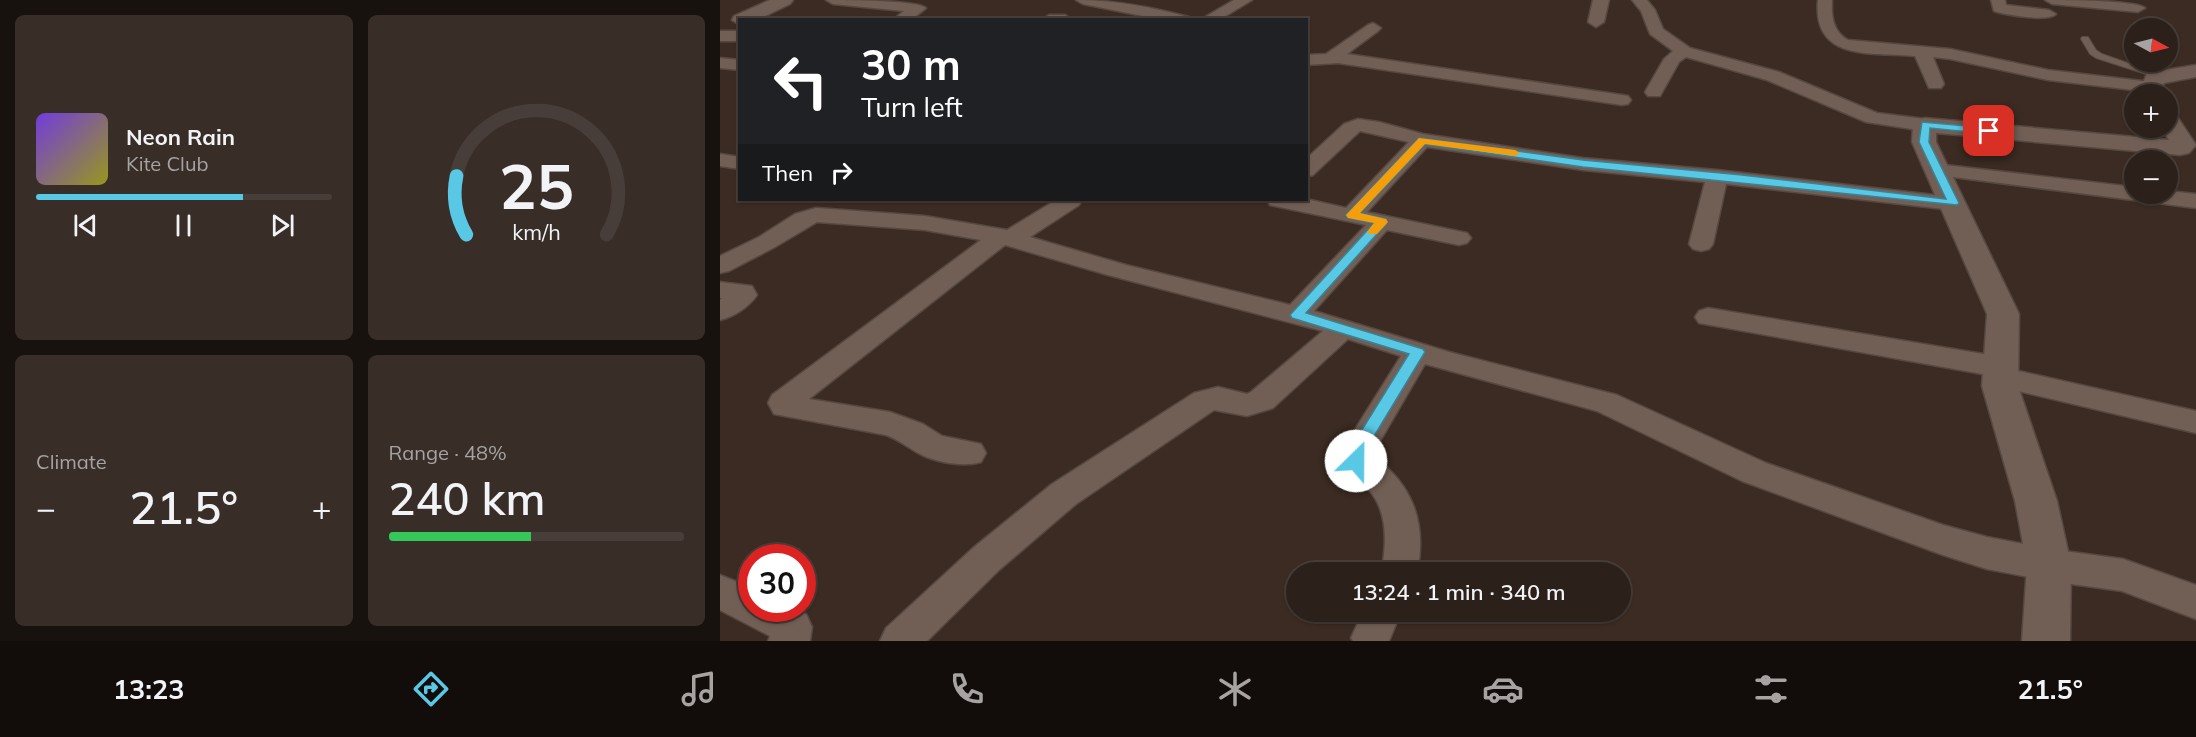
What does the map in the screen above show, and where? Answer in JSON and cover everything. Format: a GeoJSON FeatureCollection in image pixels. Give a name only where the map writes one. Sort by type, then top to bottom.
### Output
{"type":"FeatureCollection","features":[{"type":"Feature","properties":{"kind":"street"},"geometry":{"type":"LineString","coordinates":[[750,18],[784,0]]}},
{"type":"Feature","properties":{"kind":"street"},"geometry":{"type":"LineString","coordinates":[[833,0],[919,8],[903,18]]}},
{"type":"Feature","properties":{"kind":"street"},"geometry":{"type":"LineString","coordinates":[[1083,0],[1176,18]]}},
{"type":"Feature","properties":{"kind":"street"},"geometry":{"type":"LineString","coordinates":[[1211,18],[1245,0]]}},
{"type":"Feature","properties":{"kind":"street"},"geometry":{"type":"LineString","coordinates":[[1596,22],[1602,0]]}},
{"type":"Feature","properties":{"kind":"street"},"geometry":{"type":"LineString","coordinates":[[1622,0],[1639,0],[1648,10],[1656,31],[1684,51],[1773,76],[1873,118],[2188,150]]}},
{"type":"Feature","properties":{"kind":"street"},"geometry":{"type":"LineString","coordinates":[[1825,0],[1823,18],[1838,42],[1856,47],[1965,56],[2048,75],[2135,84]]}},
{"type":"Feature","properties":{"kind":"street"},"geometry":{"type":"LineString","coordinates":[[1998,0],[1999,8],[2002,9],[2138,8]]}},
{"type":"Feature","properties":{"kind":"street"},"geometry":{"type":"LineString","coordinates":[[1332,57],[1373,27]]}},
{"type":"Feature","properties":{"kind":"street"},"geometry":{"type":"LineString","coordinates":[[1654,92],[1675,55],[1684,51]]}},
{"type":"Feature","properties":{"kind":"street"},"geometry":{"type":"LineString","coordinates":[[1922,52],[1935,84]]}},
{"type":"Feature","properties":{"kind":"street"},"geometry":{"type":"LineString","coordinates":[[1308,60],[1332,57],[1622,100]]}},
{"type":"Feature","properties":{"kind":"street"},"geometry":{"type":"LineString","coordinates":[[720,63],[738,65]]}},
{"type":"Feature","properties":{"kind":"street"},"geometry":{"type":"LineString","coordinates":[[2160,84],[2196,71]]}},
{"type":"Feature","properties":{"kind":"street"},"geometry":{"type":"LineString","coordinates":[[1925,124],[1924,142],[2003,314],[2000,386],[2036,501],[2049,565],[2046,641]]}},
{"type":"Feature","properties":{"kind":"street"},"geometry":{"type":"LineString","coordinates":[[1308,169],[1351,128],[1358,125],[1379,128],[1422,141],[1583,164],[1717,176],[1953,203]]}},
{"type":"Feature","properties":{"kind":"street"},"geometry":{"type":"LineString","coordinates":[[2178,136],[2188,150]]}},
{"type":"Feature","properties":{"kind":"street"},"geometry":{"type":"LineString","coordinates":[[1352,215],[1422,141]]}},
{"type":"Feature","properties":{"kind":"street"},"geometry":{"type":"LineString","coordinates":[[720,160],[738,163]]}},
{"type":"Feature","properties":{"kind":"street"},"geometry":{"type":"LineString","coordinates":[[1936,170],[2196,201]]}},
{"type":"Feature","properties":{"kind":"street"},"geometry":{"type":"LineString","coordinates":[[1701,244],[1717,176]]}},
{"type":"Feature","properties":{"kind":"street"},"geometry":{"type":"LineString","coordinates":[[970,453],[934,447],[912,432],[890,424],[785,406],[783,403],[1005,237],[1069,201]]}},
{"type":"Feature","properties":{"kind":"street"},"geometry":{"type":"LineString","coordinates":[[1283,201],[1459,238]]}},
{"type":"Feature","properties":{"kind":"street"},"geometry":{"type":"LineString","coordinates":[[720,266],[763,245],[823,208],[1005,237],[1117,270],[1344,328],[1418,352],[1606,403],[1644,419],[1739,466],[1907,528],[1987,553],[2049,565],[2123,575],[2196,602]]}},
{"type":"Feature","properties":{"kind":"street"},"geometry":{"type":"LineString","coordinates":[[1296,315],[1382,222]]}},
{"type":"Feature","properties":{"kind":"street"},"geometry":{"type":"LineString","coordinates":[[720,290],[743,292],[744,295],[720,312]]}},
{"type":"Feature","properties":{"kind":"street"},"geometry":{"type":"LineString","coordinates":[[1708,317],[2001,372],[2196,422]]}},
{"type":"Feature","properties":{"kind":"street"},"geometry":{"type":"LineString","coordinates":[[900,641],[987,559],[1064,494],[1205,401],[1218,399],[1246,405],[1262,400],[1344,328]]}},
{"type":"Feature","properties":{"kind":"street"},"geometry":{"type":"LineString","coordinates":[[1400,562],[1402,538],[1398,509],[1384,483],[1356,461],[1355,455],[1418,352]]}},
{"type":"Feature","properties":{"kind":"street"},"geometry":{"type":"LineString","coordinates":[[720,592],[738,600]]}},
{"type":"Feature","properties":{"kind":"street"},"geometry":{"type":"LineString","coordinates":[[782,622],[792,627],[792,636],[788,641]]}},
{"type":"Feature","properties":{"kind":"lane"},"geometry":{"type":"LineString","coordinates":[[2085,39],[2093,52],[2150,84]]}},
{"type":"Feature","properties":{"kind":"slow traffic"},"geometry":{"type":"LineString","coordinates":[[1373,232],[1382,222],[1352,215],[1422,141],[1515,153]]}},
{"type":"Feature","properties":{"kind":"route"},"geometry":{"type":"LineString","coordinates":[[1356,461],[1355,455],[1358,449],[1418,352],[1296,315],[1382,222],[1352,215],[1422,141],[1456,144],[1583,164],[1953,203],[1924,142],[1925,124],[1989,131]]}}]}
